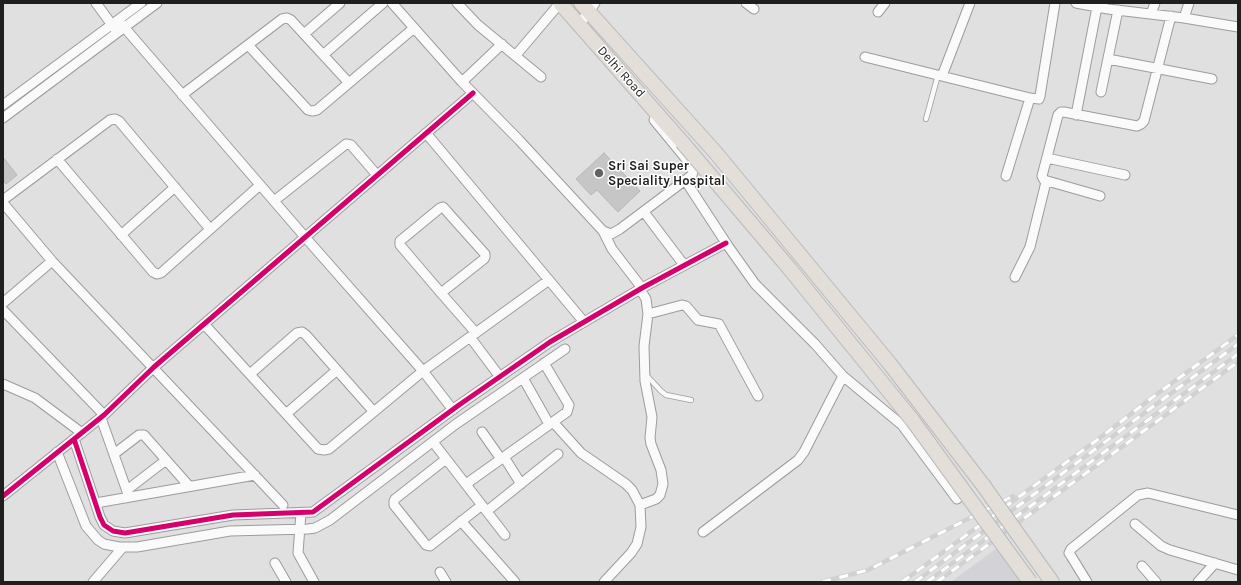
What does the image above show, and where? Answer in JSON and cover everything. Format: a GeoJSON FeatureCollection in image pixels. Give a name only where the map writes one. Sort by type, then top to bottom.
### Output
{"type":"FeatureCollection","features":[{"type":"Feature","properties":{"kind":"main road","name":"Delhi Road"},"geometry":{"type":"LineString","coordinates":[[560,3],[682,142],[789,268],[913,421],[1030,582]]}},
{"type":"Feature","properties":{"kind":"main road"},"geometry":{"type":"LineString","coordinates":[[588,6],[701,135],[890,364],[983,485],[1052,582]]}},
{"type":"Feature","properties":{"kind":"street"},"geometry":{"type":"LineString","coordinates":[[96,3],[182,95],[423,371],[461,410]]}},
{"type":"Feature","properties":{"kind":"street"},"geometry":{"type":"LineString","coordinates":[[3,118],[118,26],[141,3]]}},
{"type":"Feature","properties":{"kind":"street"},"geometry":{"type":"LineString","coordinates":[[3,105],[118,26],[157,3]]}},
{"type":"Feature","properties":{"kind":"street"},"geometry":{"type":"LineString","coordinates":[[304,34],[340,3]]}},
{"type":"Feature","properties":{"kind":"street"},"geometry":{"type":"LineString","coordinates":[[323,55],[383,3]]}},
{"type":"Feature","properties":{"kind":"street"},"geometry":{"type":"LineString","coordinates":[[392,3],[462,82],[519,140],[603,231],[612,249],[643,292],[648,314],[644,346],[646,389],[652,418],[651,444],[661,470],[663,484],[660,495],[656,499],[652,502],[640,505]]}},
{"type":"Feature","properties":{"kind":"street"},"geometry":{"type":"LineString","coordinates":[[457,3],[478,24],[540,77]]}},
{"type":"Feature","properties":{"kind":"street"},"geometry":{"type":"LineString","coordinates":[[516,55],[560,3]]}},
{"type":"Feature","properties":{"kind":"street"},"geometry":{"type":"LineString","coordinates":[[746,3],[754,9]]}},
{"type":"Feature","properties":{"kind":"street"},"geometry":{"type":"LineString","coordinates":[[878,12],[885,3]]}},
{"type":"Feature","properties":{"kind":"street"},"geometry":{"type":"LineString","coordinates":[[940,76],[970,3]]}},
{"type":"Feature","properties":{"kind":"street"},"geometry":{"type":"LineString","coordinates":[[865,57],[1030,98],[1039,98],[1055,3]]}},
{"type":"Feature","properties":{"kind":"street"},"geometry":{"type":"LineString","coordinates":[[1076,3],[1238,27]]}},
{"type":"Feature","properties":{"kind":"street"},"geometry":{"type":"LineString","coordinates":[[1151,14],[1155,3]]}},
{"type":"Feature","properties":{"kind":"street"},"geometry":{"type":"LineString","coordinates":[[1184,18],[1189,3]]}},
{"type":"Feature","properties":{"kind":"street"},"geometry":{"type":"LineString","coordinates":[[579,25],[588,6]]}},
{"type":"Feature","properties":{"kind":"street"},"geometry":{"type":"LineString","coordinates":[[1076,115],[1097,7]]}},
{"type":"Feature","properties":{"kind":"street"},"geometry":{"type":"LineString","coordinates":[[1101,92],[1118,10]]}},
{"type":"Feature","properties":{"kind":"street"},"geometry":{"type":"LineString","coordinates":[[1100,196],[1046,182],[1044,180],[1042,176],[1058,115],[1061,112],[1064,112],[1137,126],[1141,124],[1144,121],[1171,16]]}},
{"type":"Feature","properties":{"kind":"street"},"geometry":{"type":"LineString","coordinates":[[182,95],[282,19],[287,18],[291,20],[349,83]]}},
{"type":"Feature","properties":{"kind":"street"},"geometry":{"type":"LineString","coordinates":[[248,45],[308,110],[312,111],[317,110],[414,28]]}},
{"type":"Feature","properties":{"kind":"street"},"geometry":{"type":"LineString","coordinates":[[462,82],[502,44]]}},
{"type":"Feature","properties":{"kind":"street"},"geometry":{"type":"LineString","coordinates":[[1108,59],[1212,79]]}},
{"type":"Feature","properties":{"kind":"street"},"geometry":{"type":"LineString","coordinates":[[603,231],[610,234],[620,229],[692,175],[692,165],[655,121],[641,95],[654,83]]}},
{"type":"Feature","properties":{"kind":"street"},"geometry":{"type":"LineString","coordinates":[[3,496],[102,416],[154,367],[473,93]]}},
{"type":"Feature","properties":{"kind":"street"},"geometry":{"type":"LineString","coordinates":[[1006,176],[1030,98]]}},
{"type":"Feature","properties":{"kind":"street"},"geometry":{"type":"LineString","coordinates":[[3,200],[110,120],[115,119],[120,121],[210,229]]}},
{"type":"Feature","properties":{"kind":"street"},"geometry":{"type":"LineString","coordinates":[[426,133],[584,322]]}},
{"type":"Feature","properties":{"kind":"street"},"geometry":{"type":"LineString","coordinates":[[274,201],[346,144],[351,145],[377,175]]}},
{"type":"Feature","properties":{"kind":"street"},"geometry":{"type":"LineString","coordinates":[[1047,158],[1125,175]]}},
{"type":"Feature","properties":{"kind":"street"},"geometry":{"type":"LineString","coordinates":[[57,159],[153,272],[157,274],[161,273],[260,185]]}},
{"type":"Feature","properties":{"kind":"street"},"geometry":{"type":"LineString","coordinates":[[685,180],[755,284],[815,344],[843,376],[902,425],[956,499]]}},
{"type":"Feature","properties":{"kind":"street"},"geometry":{"type":"LineString","coordinates":[[1015,277],[1030,247],[1046,182]]}},
{"type":"Feature","properties":{"kind":"street"},"geometry":{"type":"LineString","coordinates":[[121,235],[175,187]]}},
{"type":"Feature","properties":{"kind":"street"},"geometry":{"type":"LineString","coordinates":[[3,203],[52,261],[283,504]]}},
{"type":"Feature","properties":{"kind":"street"},"geometry":{"type":"LineString","coordinates":[[441,293],[484,260],[485,257],[485,254],[443,207],[399,243],[441,293],[473,335],[500,377]]}},
{"type":"Feature","properties":{"kind":"street"},"geometry":{"type":"LineString","coordinates":[[644,212],[684,266]]}},
{"type":"Feature","properties":{"kind":"street"},"geometry":{"type":"LineString","coordinates":[[73,440],[104,525],[119,533],[233,515],[301,515],[313,512],[461,410],[500,377],[550,342],[584,322],[643,292],[684,266],[726,243]]}},
{"type":"Feature","properties":{"kind":"street"},"geometry":{"type":"LineString","coordinates":[[3,303],[52,261]]}},
{"type":"Feature","properties":{"kind":"street"},"geometry":{"type":"LineString","coordinates":[[204,324],[318,448],[324,450],[329,449],[423,371],[549,280]]}},
{"type":"Feature","properties":{"kind":"street"},"geometry":{"type":"LineString","coordinates":[[648,314],[682,305],[686,306],[698,320],[719,324],[758,396]]}},
{"type":"Feature","properties":{"kind":"street"},"geometry":{"type":"LineString","coordinates":[[3,310],[102,416],[128,494]]}},
{"type":"Feature","properties":{"kind":"street"},"geometry":{"type":"LineString","coordinates":[[250,374],[297,334],[302,332],[306,334],[374,412]]}},
{"type":"Feature","properties":{"kind":"street"},"geometry":{"type":"LineString","coordinates":[[60,449],[86,526],[98,540],[104,544],[137,547],[230,531],[315,528],[322,525],[433,442],[461,410],[523,378],[565,349]]}},
{"type":"Feature","properties":{"kind":"street"},"geometry":{"type":"LineString","coordinates":[[466,484],[567,412],[569,406],[544,363]]}},
{"type":"Feature","properties":{"kind":"street"},"geometry":{"type":"LineString","coordinates":[[286,414],[337,370]]}},
{"type":"Feature","properties":{"kind":"street"},"geometry":{"type":"LineString","coordinates":[[703,532],[798,460],[804,452],[843,376]]}},
{"type":"Feature","properties":{"kind":"street"},"geometry":{"type":"LineString","coordinates":[[523,378],[551,423],[578,450],[626,484],[640,505],[641,527],[637,544],[604,582]]}},
{"type":"Feature","properties":{"kind":"street"},"geometry":{"type":"LineString","coordinates":[[3,384],[35,398],[82,433]]}},
{"type":"Feature","properties":{"kind":"street"},"geometry":{"type":"LineString","coordinates":[[482,432],[503,458],[521,484]]}},
{"type":"Feature","properties":{"kind":"street"},"geometry":{"type":"LineString","coordinates":[[114,454],[139,435],[144,435],[189,486]]}},
{"type":"Feature","properties":{"kind":"street"},"geometry":{"type":"LineString","coordinates":[[433,442],[505,535]]}},
{"type":"Feature","properties":{"kind":"street"},"geometry":{"type":"LineString","coordinates":[[446,459],[395,499],[394,505],[428,546],[430,546],[461,521],[521,484],[558,454]]}},
{"type":"Feature","properties":{"kind":"street"},"geometry":{"type":"LineString","coordinates":[[128,494],[166,460]]}},
{"type":"Feature","properties":{"kind":"street"},"geometry":{"type":"LineString","coordinates":[[96,503],[128,494],[255,475]]}},
{"type":"Feature","properties":{"kind":"street"},"geometry":{"type":"LineString","coordinates":[[1087,582],[1069,553],[1071,549],[1138,494],[1148,493],[1238,515]]}},
{"type":"Feature","properties":{"kind":"street"},"geometry":{"type":"LineString","coordinates":[[301,515],[298,553],[314,582]]}},
{"type":"Feature","properties":{"kind":"street"},"geometry":{"type":"LineString","coordinates":[[461,521],[515,582]]}},
{"type":"Feature","properties":{"kind":"street"},"geometry":{"type":"LineString","coordinates":[[1135,524],[1161,546],[1238,570]]}},
{"type":"Feature","properties":{"kind":"street"},"geometry":{"type":"LineString","coordinates":[[93,582],[124,547]]}},
{"type":"Feature","properties":{"kind":"street"},"geometry":{"type":"LineString","coordinates":[[275,563],[286,582]]}},
{"type":"Feature","properties":{"kind":"street"},"geometry":{"type":"LineString","coordinates":[[1198,582],[1215,563]]}},
{"type":"Feature","properties":{"kind":"street"},"geometry":{"type":"LineString","coordinates":[[1142,566],[1156,582]]}},
{"type":"Feature","properties":{"kind":"street"},"geometry":{"type":"LineString","coordinates":[[440,572],[446,582]]}},
{"type":"Feature","properties":{"kind":"lane"},"geometry":{"type":"LineString","coordinates":[[926,119],[940,76]]}},
{"type":"Feature","properties":{"kind":"lane"},"geometry":{"type":"LineString","coordinates":[[645,374],[660,391],[666,395],[691,400]]}},
{"type":"Feature","properties":{"kind":"shaded area"},"geometry":{"type":"Polygon","coordinates":[[[997,548],[1025,582],[951,582],[997,548]]]}},
{"type":"Feature","properties":{"kind":"building"},"geometry":{"type":"Polygon","coordinates":[[[604,153],[640,191],[618,212],[597,190],[591,195],[576,179],[604,153]]]}},
{"type":"Feature","properties":{"kind":"building"},"geometry":{"type":"Polygon","coordinates":[[[3,157],[17,175],[6,184],[3,180],[3,157]]]}},
{"type":"Feature","properties":{"kind":"railway"},"geometry":{"type":"LineString","coordinates":[[902,582],[1238,335]]}},
{"type":"Feature","properties":{"kind":"railway"},"geometry":{"type":"LineString","coordinates":[[915,582],[1238,344]]}},
{"type":"Feature","properties":{"kind":"railway"},"geometry":{"type":"LineString","coordinates":[[927,582],[1238,354]]}},
{"type":"Feature","properties":{"kind":"railway"},"geometry":{"type":"LineString","coordinates":[[937,582],[1238,362]]}},
{"type":"Feature","properties":{"kind":"railway"},"geometry":{"type":"LineString","coordinates":[[822,582],[868,570],[1013,496]]}},
{"type":"Feature","properties":{"kind":"cycle path"},"geometry":{"type":"LineString","coordinates":[[3,496],[104,415],[154,367],[473,93]]}},
{"type":"Feature","properties":{"kind":"cycle path"},"geometry":{"type":"LineString","coordinates":[[74,439],[100,517],[104,525],[113,531],[125,533],[233,515],[313,512],[459,405],[550,342],[642,288],[726,243]]}},
{"type":"Feature","properties":{"kind":"place","name":"Sri Sai Super Speciality Hospital"},"geometry":{"type":"Point","coordinates":[599,173]}}]}
